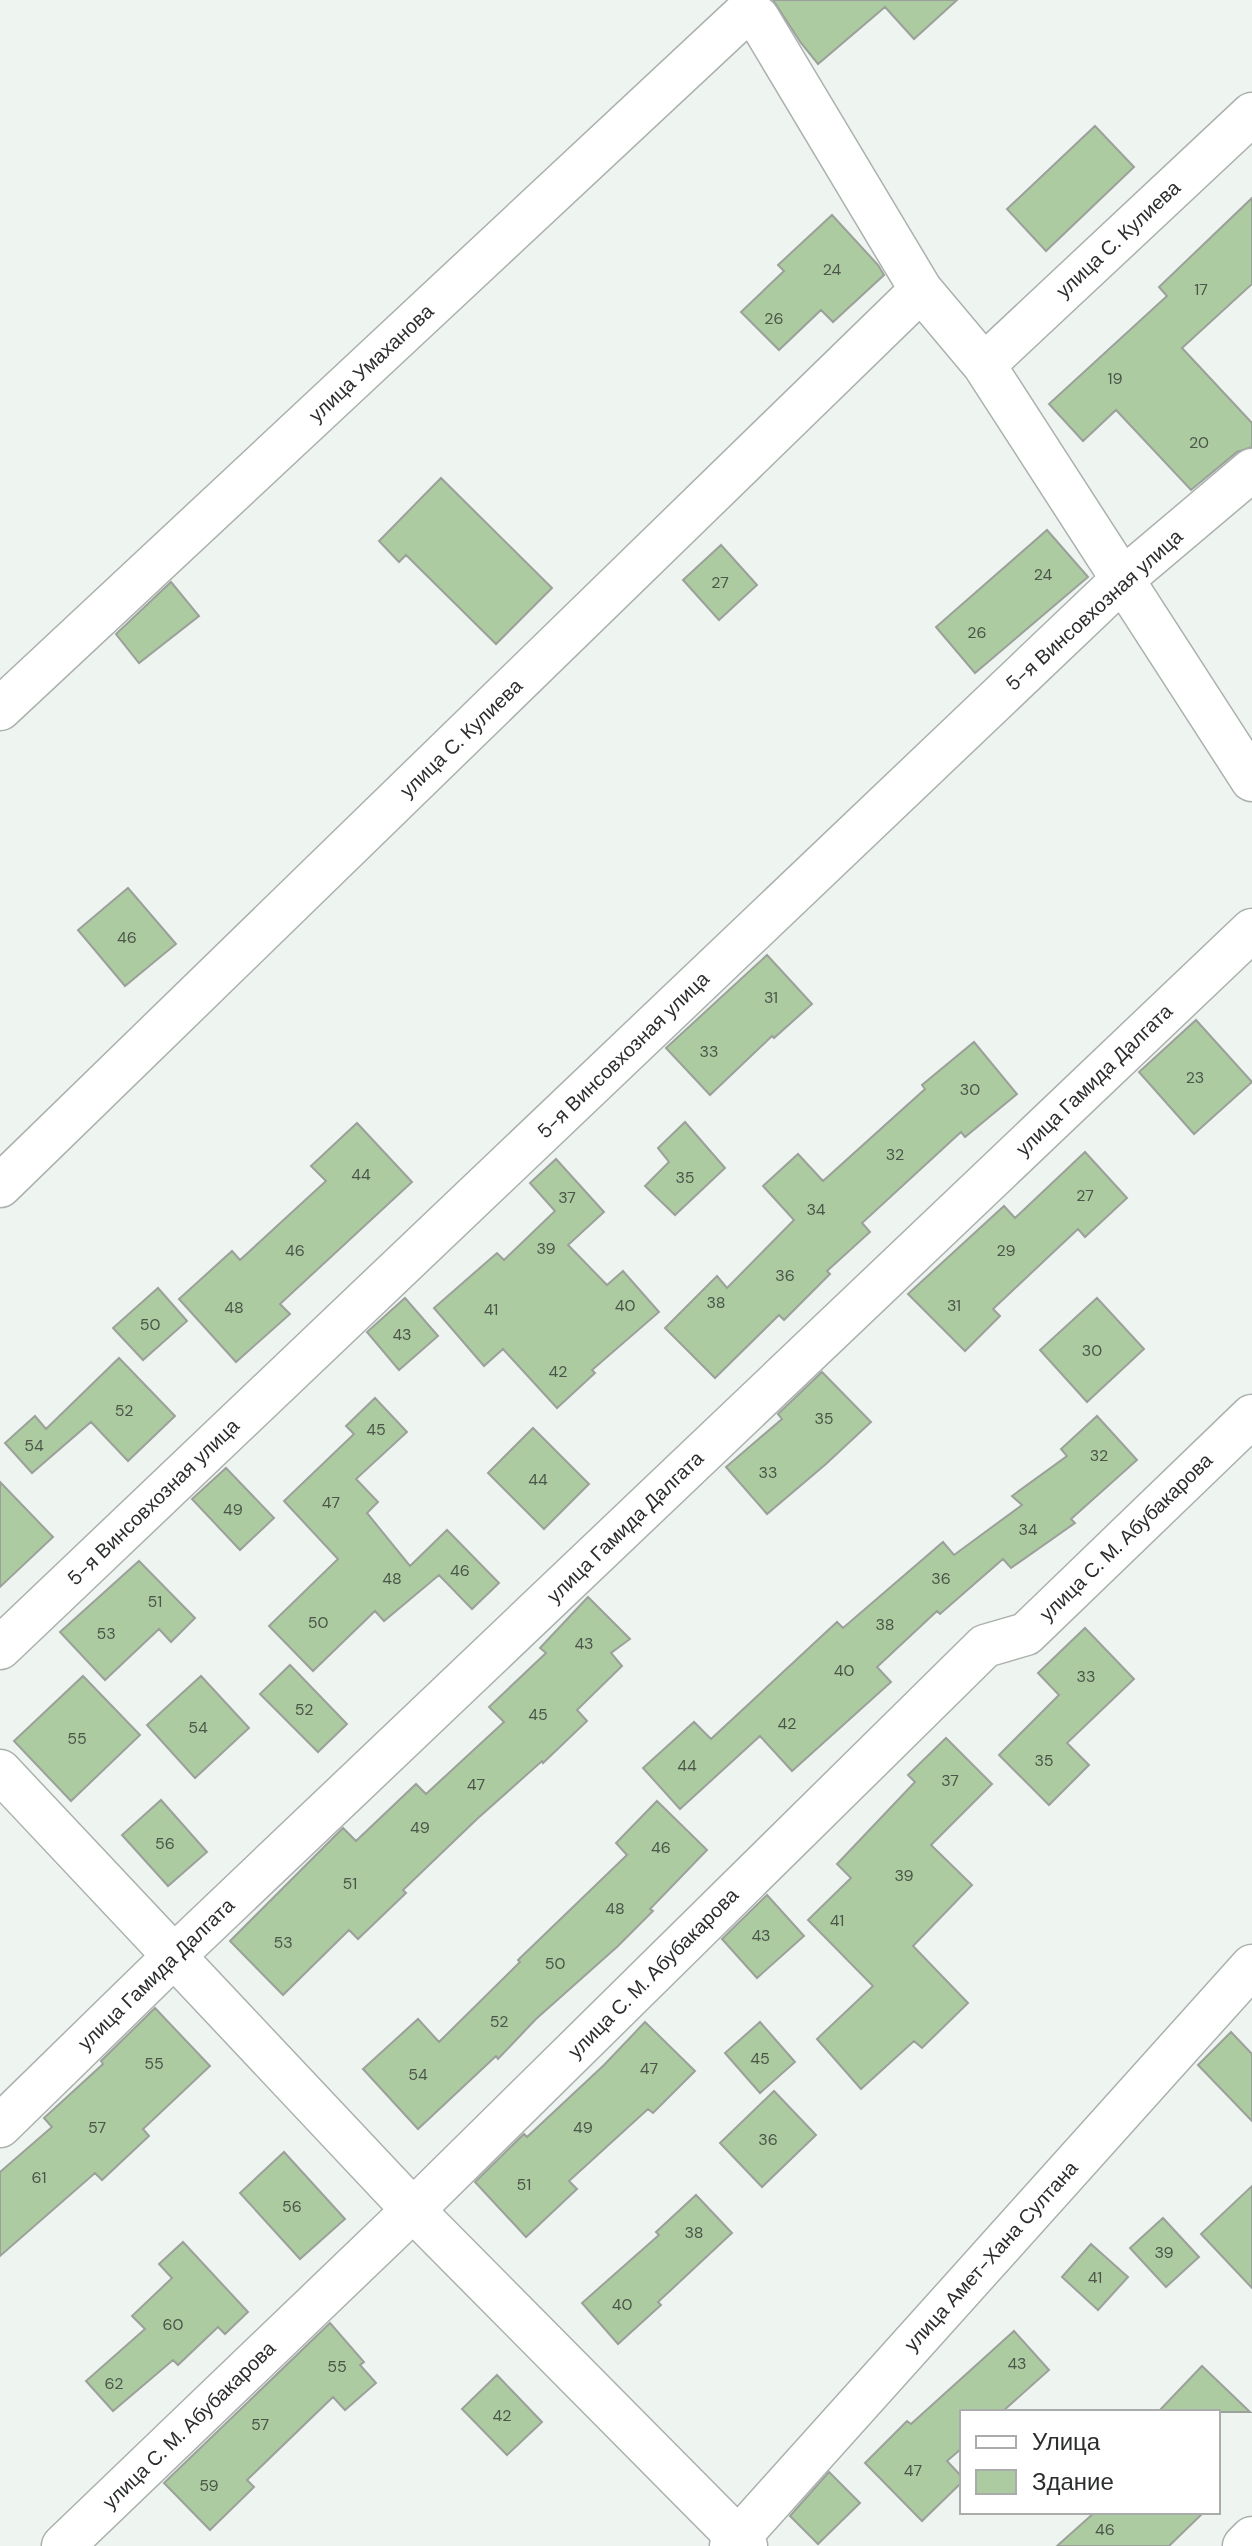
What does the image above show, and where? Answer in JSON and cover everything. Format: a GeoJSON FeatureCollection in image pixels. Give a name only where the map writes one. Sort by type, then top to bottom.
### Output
{"type":"FeatureCollection","features":[{"type":"Feature","properties":{"kind":"street","name":"улица Умаханова"},"geometry":{"type":"LineString","coordinates":[[0,709],[741,17],[758,18],[921,290]]}},
{"type":"Feature","properties":{"kind":"street","name":"улица С. Кулиева"},"geometry":{"type":"LineString","coordinates":[[984,365],[1252,114]]}},
{"type":"Feature","properties":{"kind":"street"},"geometry":{"type":"LineString","coordinates":[[921,290],[984,365],[1252,780]]}},
{"type":"Feature","properties":{"kind":"street","name":"улица С. Кулиева"},"geometry":{"type":"LineString","coordinates":[[0,1186],[921,290]]}},
{"type":"Feature","properties":{"kind":"street","name":"5-я Винсовхозная улица"},"geometry":{"type":"LineString","coordinates":[[0,1648],[1123,579],[1252,470]]}},
{"type":"Feature","properties":{"kind":"street","name":"улица Гамида Далгата"},"geometry":{"type":"LineString","coordinates":[[0,2126],[174,1956],[1252,930]]}},
{"type":"Feature","properties":{"kind":"street","name":"улица С. М. Абубакарова"},"geometry":{"type":"LineString","coordinates":[[63,2546],[413,2210],[985,1646],[1026,1634],[1252,1416]]}},
{"type":"Feature","properties":{"kind":"street"},"geometry":{"type":"LineString","coordinates":[[0,1771],[413,2210],[738,2543]]}},
{"type":"Feature","properties":{"kind":"street","name":"улица Амет-Хана Султана"},"geometry":{"type":"LineString","coordinates":[[738,2543],[1252,1966]]}},
{"type":"Feature","properties":{"kind":"street"},"geometry":{"type":"LineString","coordinates":[[1244,2546],[1252,2538]]}},
{"type":"Feature","properties":{"kind":"building"},"geometry":{"type":"Polygon","coordinates":[[[773,0],[957,0],[914,39],[885,7],[818,64],[773,0]]]}},
{"type":"Feature","properties":{"kind":"building"},"geometry":{"type":"Polygon","coordinates":[[[1095,126],[1134,167],[1046,251],[1007,209],[1095,126]]]}},
{"type":"Feature","properties":{"kind":"building"},"geometry":{"type":"Polygon","coordinates":[[[1252,198],[1252,284],[1182,348],[1252,423],[1252,447],[1237,452],[1191,490],[1116,410],[1083,441],[1049,404],[1167,296],[1159,287],[1252,198]]]}},
{"type":"Feature","properties":{"kind":"building"},"geometry":{"type":"Polygon","coordinates":[[[832,215],[884,275],[833,322],[821,310],[779,350],[741,312],[784,271],[778,265],[832,215]]]}},
{"type":"Feature","properties":{"kind":"building"},"geometry":{"type":"Polygon","coordinates":[[[441,478],[552,588],[496,644],[406,555],[399,562],[379,541],[441,478]]]}},
{"type":"Feature","properties":{"kind":"building"},"geometry":{"type":"Polygon","coordinates":[[[1047,530],[1088,577],[975,673],[936,627],[1047,530]]]}},
{"type":"Feature","properties":{"kind":"building"},"geometry":{"type":"Polygon","coordinates":[[[721,545],[757,585],[719,620],[683,580],[721,545]]]}},
{"type":"Feature","properties":{"kind":"building"},"geometry":{"type":"Polygon","coordinates":[[[171,582],[199,616],[139,663],[116,634],[171,582]]]}},
{"type":"Feature","properties":{"kind":"building"},"geometry":{"type":"Polygon","coordinates":[[[128,888],[176,944],[125,986],[78,930],[128,888]]]}},
{"type":"Feature","properties":{"kind":"building"},"geometry":{"type":"Polygon","coordinates":[[[767,955],[812,1004],[774,1038],[772,1036],[710,1095],[666,1048],[767,955]]]}},
{"type":"Feature","properties":{"kind":"building"},"geometry":{"type":"Polygon","coordinates":[[[1196,1020],[1252,1082],[1194,1134],[1139,1072],[1196,1020]]]}},
{"type":"Feature","properties":{"kind":"building"},"geometry":{"type":"Polygon","coordinates":[[[974,1042],[1017,1094],[965,1137],[961,1132],[862,1223],[870,1232],[827,1271],[830,1274],[784,1320],[779,1315],[715,1378],[665,1328],[717,1276],[727,1288],[794,1220],[763,1186],[798,1154],[823,1181],[925,1089],[922,1085],[974,1042]]]}},
{"type":"Feature","properties":{"kind":"building"},"geometry":{"type":"Polygon","coordinates":[[[685,1122],[725,1168],[675,1215],[645,1186],[669,1162],[658,1148],[685,1122]]]}},
{"type":"Feature","properties":{"kind":"building"},"geometry":{"type":"Polygon","coordinates":[[[357,1123],[412,1182],[280,1304],[290,1314],[236,1362],[179,1299],[232,1251],[240,1260],[326,1181],[311,1166],[357,1123]]]}},
{"type":"Feature","properties":{"kind":"building"},"geometry":{"type":"Polygon","coordinates":[[[1085,1152],[1127,1198],[1085,1237],[1078,1229],[993,1309],[1000,1316],[965,1351],[908,1294],[1004,1206],[1015,1218],[1085,1152]]]}},
{"type":"Feature","properties":{"kind":"building"},"geometry":{"type":"Polygon","coordinates":[[[556,1159],[604,1212],[568,1245],[607,1285],[623,1271],[659,1312],[592,1370],[595,1373],[557,1408],[503,1349],[484,1366],[434,1308],[497,1253],[504,1260],[555,1211],[530,1183],[556,1159]]]}},
{"type":"Feature","properties":{"kind":"building"},"geometry":{"type":"Polygon","coordinates":[[[158,1288],[187,1321],[143,1360],[113,1328],[158,1288]]]}},
{"type":"Feature","properties":{"kind":"building"},"geometry":{"type":"Polygon","coordinates":[[[405,1298],[438,1336],[399,1370],[367,1332],[405,1298]]]}},
{"type":"Feature","properties":{"kind":"building"},"geometry":{"type":"Polygon","coordinates":[[[1097,1298],[1144,1349],[1087,1402],[1040,1350],[1097,1298]]]}},
{"type":"Feature","properties":{"kind":"building"},"geometry":{"type":"Polygon","coordinates":[[[119,1358],[175,1416],[128,1461],[91,1422],[32,1473],[5,1443],[35,1416],[46,1429],[119,1358]]]}},
{"type":"Feature","properties":{"kind":"building"},"geometry":{"type":"Polygon","coordinates":[[[822,1372],[871,1422],[767,1514],[726,1467],[782,1419],[778,1414],[822,1372]]]}},
{"type":"Feature","properties":{"kind":"building"},"geometry":{"type":"Polygon","coordinates":[[[375,1398],[407,1432],[356,1479],[378,1502],[367,1513],[410,1566],[447,1530],[499,1583],[472,1609],[439,1575],[384,1621],[375,1611],[313,1671],[269,1626],[338,1559],[284,1501],[354,1434],[346,1426],[375,1398]]]}},
{"type":"Feature","properties":{"kind":"building"},"geometry":{"type":"Polygon","coordinates":[[[1097,1416],[1137,1460],[1071,1519],[1075,1523],[1011,1568],[1003,1559],[940,1614],[937,1611],[877,1667],[891,1682],[792,1771],[760,1736],[680,1809],[643,1768],[694,1722],[711,1739],[837,1622],[843,1628],[943,1542],[954,1555],[1022,1505],[1012,1496],[1067,1456],[1061,1449],[1097,1416]]]}},
{"type":"Feature","properties":{"kind":"building"},"geometry":{"type":"Polygon","coordinates":[[[533,1428],[589,1484],[544,1529],[488,1473],[533,1428]]]}},
{"type":"Feature","properties":{"kind":"building"},"geometry":{"type":"Polygon","coordinates":[[[226,1468],[274,1518],[240,1550],[192,1499],[226,1468]]]}},
{"type":"Feature","properties":{"kind":"building"},"geometry":{"type":"Polygon","coordinates":[[[0,1482],[53,1537],[0,1587],[0,1482]]]}},
{"type":"Feature","properties":{"kind":"building"},"geometry":{"type":"Polygon","coordinates":[[[139,1561],[195,1618],[171,1642],[159,1629],[105,1680],[60,1632],[139,1561]]]}},
{"type":"Feature","properties":{"kind":"building"},"geometry":{"type":"Polygon","coordinates":[[[588,1597],[630,1639],[611,1653],[622,1666],[577,1710],[587,1721],[477,1819],[403,1890],[406,1893],[358,1939],[349,1930],[283,1995],[230,1941],[343,1828],[356,1841],[416,1784],[426,1794],[504,1722],[489,1707],[546,1653],[540,1648],[588,1597]]]}},
{"type":"Feature","properties":{"kind":"building"},"geometry":{"type":"Polygon","coordinates":[[[1085,1628],[1134,1679],[1067,1743],[1089,1765],[1049,1805],[999,1755],[1059,1695],[1038,1673],[1085,1628]]]}},
{"type":"Feature","properties":{"kind":"building"},"geometry":{"type":"Polygon","coordinates":[[[290,1665],[347,1724],[318,1752],[260,1694],[290,1665]]]}},
{"type":"Feature","properties":{"kind":"building"},"geometry":{"type":"Polygon","coordinates":[[[83,1676],[140,1735],[71,1801],[14,1741],[83,1676]]]}},
{"type":"Feature","properties":{"kind":"building"},"geometry":{"type":"Polygon","coordinates":[[[201,1676],[249,1728],[195,1778],[147,1725],[201,1676]]]}},
{"type":"Feature","properties":{"kind":"building"},"geometry":{"type":"Polygon","coordinates":[[[946,1738],[992,1784],[931,1845],[972,1885],[913,1946],[968,2003],[922,2048],[914,2041],[861,2089],[817,2039],[873,1986],[808,1920],[851,1878],[837,1864],[915,1782],[908,1775],[946,1738]]]}},
{"type":"Feature","properties":{"kind":"building"},"geometry":{"type":"Polygon","coordinates":[[[161,1800],[207,1852],[168,1886],[122,1835],[161,1800]]]}},
{"type":"Feature","properties":{"kind":"building"},"geometry":{"type":"Polygon","coordinates":[[[657,1801],[707,1850],[618,1946],[418,2129],[363,2069],[418,2019],[439,2042],[520,1962],[518,1960],[627,1855],[616,1843],[657,1801]]]}},
{"type":"Feature","properties":{"kind":"building"},"geometry":{"type":"Polygon","coordinates":[[[767,1895],[804,1936],[757,1978],[722,1939],[767,1895]]]}},
{"type":"Feature","properties":{"kind":"building"},"geometry":{"type":"Polygon","coordinates":[[[155,2008],[210,2066],[143,2129],[149,2136],[102,2180],[95,2173],[0,2256],[0,2172],[52,2127],[44,2118],[103,2064],[101,2061],[155,2008]]]}},
{"type":"Feature","properties":{"kind":"building"},"geometry":{"type":"Polygon","coordinates":[[[645,2022],[695,2071],[653,2113],[648,2109],[569,2181],[577,2189],[526,2237],[475,2182],[524,2134],[527,2137],[604,2065],[645,2022]]]}},
{"type":"Feature","properties":{"kind":"building"},"geometry":{"type":"Polygon","coordinates":[[[760,2022],[795,2062],[760,2093],[725,2053],[760,2022]]]}},
{"type":"Feature","properties":{"kind":"building"},"geometry":{"type":"Polygon","coordinates":[[[1231,2032],[1252,2054],[1252,2121],[1198,2065],[1231,2032]]]}},
{"type":"Feature","properties":{"kind":"building"},"geometry":{"type":"Polygon","coordinates":[[[774,2091],[816,2135],[762,2187],[720,2143],[774,2091]]]}},
{"type":"Feature","properties":{"kind":"building"},"geometry":{"type":"Polygon","coordinates":[[[284,2152],[345,2219],[300,2259],[240,2193],[284,2152]]]}},
{"type":"Feature","properties":{"kind":"building"},"geometry":{"type":"Polygon","coordinates":[[[1252,2186],[1252,2288],[1201,2234],[1252,2186]]]}},
{"type":"Feature","properties":{"kind":"building"},"geometry":{"type":"Polygon","coordinates":[[[696,2195],[732,2233],[618,2344],[582,2303],[659,2235],[656,2232],[696,2195]]]}},
{"type":"Feature","properties":{"kind":"building"},"geometry":{"type":"Polygon","coordinates":[[[1163,2218],[1199,2257],[1166,2287],[1130,2248],[1163,2218]]]}},
{"type":"Feature","properties":{"kind":"building"},"geometry":{"type":"Polygon","coordinates":[[[183,2242],[248,2312],[225,2334],[218,2327],[178,2365],[173,2360],[113,2411],[86,2381],[145,2329],[132,2316],[172,2278],[159,2264],[183,2242]]]}},
{"type":"Feature","properties":{"kind":"building"},"geometry":{"type":"Polygon","coordinates":[[[1091,2244],[1128,2277],[1098,2310],[1062,2277],[1091,2244]]]}},
{"type":"Feature","properties":{"kind":"building"},"geometry":{"type":"Polygon","coordinates":[[[330,2323],[364,2362],[360,2365],[376,2383],[345,2410],[333,2397],[247,2480],[254,2487],[210,2530],[164,2483],[330,2323]]]}},
{"type":"Feature","properties":{"kind":"building"},"geometry":{"type":"Polygon","coordinates":[[[1014,2331],[1049,2370],[1004,2410],[960,2410],[960,2450],[947,2461],[960,2475],[960,2484],[922,2521],[865,2463],[907,2421],[911,2424],[1014,2331]]]}},
{"type":"Feature","properties":{"kind":"building"},"geometry":{"type":"Polygon","coordinates":[[[1202,2366],[1250,2412],[1220,2410],[1160,2410],[1202,2366]]]}},
{"type":"Feature","properties":{"kind":"building"},"geometry":{"type":"Polygon","coordinates":[[[497,2375],[542,2422],[507,2455],[462,2409],[497,2375]]]}},
{"type":"Feature","properties":{"kind":"building"},"geometry":{"type":"Polygon","coordinates":[[[829,2472],[860,2503],[818,2544],[790,2516],[829,2472]]]}},
{"type":"Feature","properties":{"kind":"building"},"geometry":{"type":"Polygon","coordinates":[[[1093,2514],[1202,2514],[1169,2546],[1057,2546],[1093,2514]]]}}]}
